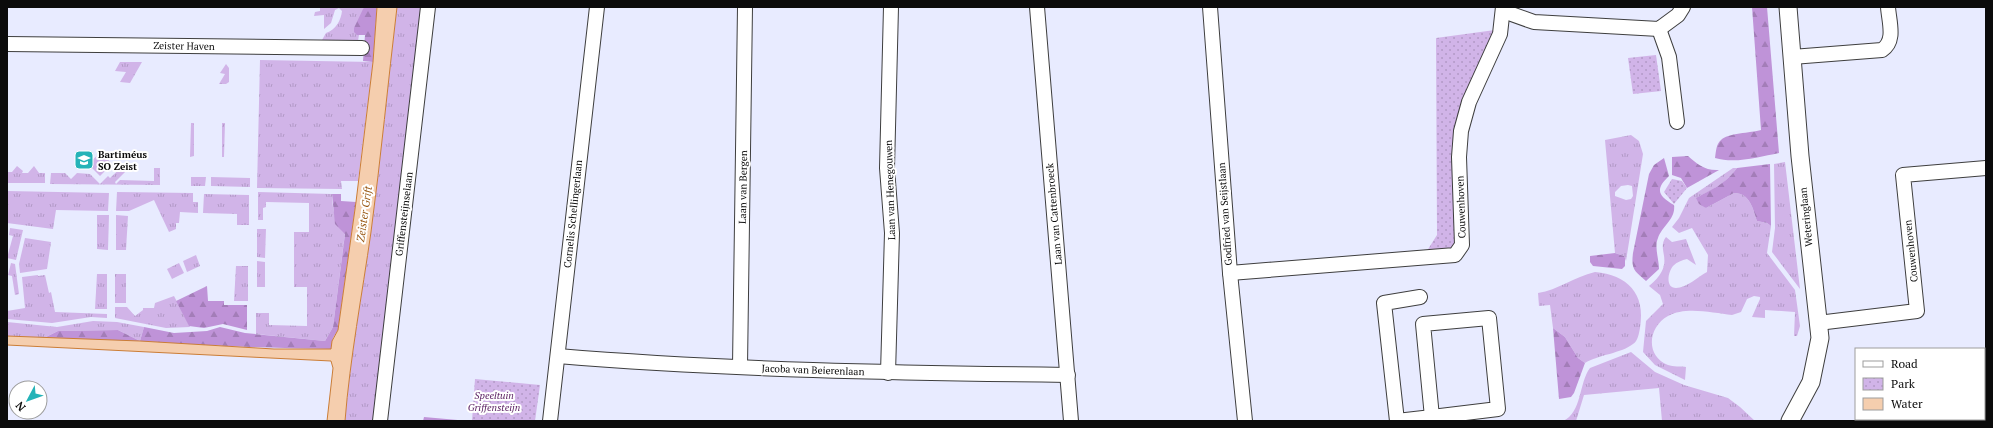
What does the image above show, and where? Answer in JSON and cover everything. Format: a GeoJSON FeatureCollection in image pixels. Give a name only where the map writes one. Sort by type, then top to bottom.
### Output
{"type":"FeatureCollection","features":[{"type":"Feature","properties":{"kind":"street","name":"Griffensteijnselaan"},"geometry":{"type":"LineString","coordinates":[[380,421],[428,7]]}},
{"type":"Feature","properties":{"kind":"street","name":"Cornelis Schellingerlaan"},"geometry":{"type":"LineString","coordinates":[[550,421],[597,7]]}},
{"type":"Feature","properties":{"kind":"street","name":"Laan van Bergen"},"geometry":{"type":"LineString","coordinates":[[740,366],[745,7]]}},
{"type":"Feature","properties":{"kind":"street","name":"Laan van Henegouwen"},"geometry":{"type":"LineString","coordinates":[[888,373],[892,233],[888,168],[891,7]]}},
{"type":"Feature","properties":{"kind":"street","name":"Laan van Cattenbroeck"},"geometry":{"type":"LineString","coordinates":[[1037,7],[1068,375],[1070,421]]}},
{"type":"Feature","properties":{"kind":"street","name":"Godfried van Seijstlaan"},"geometry":{"type":"LineString","coordinates":[[1210,7],[1230,273],[1245,421]]}},
{"type":"Feature","properties":{"kind":"street"},"geometry":{"type":"LineString","coordinates":[[1677,122],[1669,57],[1659,30],[1678,15],[1683,7]]}},
{"type":"Feature","properties":{"kind":"street","name":"Weteringlaan"},"geometry":{"type":"LineString","coordinates":[[1788,7],[1800,156],[1820,338],[1811,382],[1790,421]]}},
{"type":"Feature","properties":{"kind":"street"},"geometry":{"type":"LineString","coordinates":[[1792,57],[1882,50],[1888,46],[1891,39],[1888,7]]}},
{"type":"Feature","properties":{"kind":"street","name":"Couwenhoven"},"geometry":{"type":"LineString","coordinates":[[1230,273],[1455,255],[1462,245],[1459,157],[1461,132],[1469,102],[1500,34],[1503,9],[1534,22],[1659,30]]}},
{"type":"Feature","properties":{"kind":"street","name":"Zeister Haven"},"geometry":{"type":"LineString","coordinates":[[7,44],[362,48]]}},
{"type":"Feature","properties":{"kind":"street","name":"Couwenhoven"},"geometry":{"type":"LineString","coordinates":[[1818,322],[1917,311],[1903,175],[1986,168]]}},
{"type":"Feature","properties":{"kind":"street"},"geometry":{"type":"LineString","coordinates":[[1420,297],[1384,303],[1397,421],[1432,417],[1498,409],[1489,318],[1423,324],[1432,417]]}},
{"type":"Feature","properties":{"kind":"street","name":"Jacoba van Beierenlaan"},"geometry":{"type":"LineString","coordinates":[[558,356],[653,363],[888,373],[1068,375]]}},
{"type":"Feature","properties":{"kind":"green space"},"geometry":{"type":"Polygon","coordinates":[[[320,7],[364,7],[357,35],[359,35],[358,41],[322,40],[326,33],[333,30],[342,11],[339,8],[335,10],[331,23],[324,29],[324,15],[314,16],[315,12],[320,11],[320,7]]]}},
{"type":"Feature","properties":{"kind":"green space"},"geometry":{"type":"Polygon","coordinates":[[[364,7],[377,7],[373,62],[363,61],[365,35],[357,35],[354,32],[354,28],[364,7]]]}},
{"type":"Feature","properties":{"kind":"green space"},"geometry":{"type":"Polygon","coordinates":[[[397,7],[423,7],[374,421],[345,421],[353,350],[375,204],[397,7]]]}},
{"type":"Feature","properties":{"kind":"green space"},"geometry":{"type":"Polygon","coordinates":[[[1752,7],[1767,7],[1779,153],[1739,160],[1723,160],[1715,158],[1716,148],[1721,140],[1728,136],[1761,130],[1752,7]]]}},
{"type":"Feature","properties":{"kind":"green space"},"geometry":{"type":"Polygon","coordinates":[[[1495,30],[1470,84],[1456,247],[1448,253],[1425,254],[1437,235],[1436,38],[1495,30]]]}},
{"type":"Feature","properties":{"kind":"green space"},"geometry":{"type":"Polygon","coordinates":[[[1656,55],[1661,91],[1633,94],[1628,58],[1656,55]]]}},
{"type":"Feature","properties":{"kind":"green space"},"geometry":{"type":"Polygon","coordinates":[[[260,60],[373,62],[358,181],[341,181],[342,189],[257,188],[260,60]]]}},
{"type":"Feature","properties":{"kind":"green space"},"geometry":{"type":"Polygon","coordinates":[[[120,62],[142,62],[130,83],[120,82],[126,72],[115,71],[120,62]]]}},
{"type":"Feature","properties":{"kind":"green space"},"geometry":{"type":"Polygon","coordinates":[[[226,64],[229,68],[229,82],[226,84],[219,84],[225,74],[220,73],[226,64]]]}},
{"type":"Feature","properties":{"kind":"green space"},"geometry":{"type":"Polygon","coordinates":[[[191,123],[194,123],[194,156],[190,157],[191,123]]]}},
{"type":"Feature","properties":{"kind":"green space"},"geometry":{"type":"Polygon","coordinates":[[[222,123],[225,123],[224,157],[222,157],[222,123]]]}},
{"type":"Feature","properties":{"kind":"green space"},"geometry":{"type":"Polygon","coordinates":[[[1631,135],[1639,141],[1643,154],[1626,261],[1624,256],[1615,253],[1605,140],[1631,135]],[[1621,186],[1615,192],[1615,196],[1626,200],[1631,199],[1633,196],[1632,186],[1621,186]]]}},
{"type":"Feature","properties":{"kind":"green space"},"geometry":{"type":"Polygon","coordinates":[[[101,152],[112,164],[100,176],[88,164],[101,152]]]}},
{"type":"Feature","properties":{"kind":"green space"},"geometry":{"type":"Polygon","coordinates":[[[1688,156],[1705,168],[1719,170],[1687,188],[1681,178],[1672,175],[1672,157],[1688,156]]]}},
{"type":"Feature","properties":{"kind":"green space"},"geometry":{"type":"Polygon","coordinates":[[[1664,158],[1669,176],[1661,185],[1660,192],[1665,199],[1674,205],[1674,210],[1657,242],[1659,269],[1646,281],[1634,269],[1632,263],[1633,253],[1649,174],[1654,165],[1664,158]]]}},
{"type":"Feature","properties":{"kind":"green space"},"geometry":{"type":"Polygon","coordinates":[[[1785,162],[1800,289],[1772,252],[1775,228],[1774,164],[1785,162]]]}},
{"type":"Feature","properties":{"kind":"green space"},"geometry":{"type":"Polygon","coordinates":[[[1770,164],[1771,226],[1767,223],[1757,221],[1750,202],[1744,196],[1739,194],[1734,193],[1706,208],[1699,204],[1696,198],[1723,182],[1737,168],[1770,164]]]}},
{"type":"Feature","properties":{"kind":"green space"},"geometry":{"type":"Polygon","coordinates":[[[124,165],[128,169],[115,182],[116,184],[120,180],[154,181],[154,168],[160,168],[160,185],[50,184],[51,173],[65,173],[71,179],[77,173],[90,174],[100,184],[108,176],[110,178],[124,165]]]}},
{"type":"Feature","properties":{"kind":"green space"},"geometry":{"type":"Polygon","coordinates":[[[17,166],[23,171],[22,173],[28,173],[34,166],[39,173],[45,173],[45,183],[7,183],[7,172],[12,172],[17,166]]]}},
{"type":"Feature","properties":{"kind":"green space"},"geometry":{"type":"Polygon","coordinates":[[[1733,168],[1737,168],[1724,182],[1698,197],[1706,208],[1734,193],[1739,194],[1744,196],[1750,202],[1757,221],[1767,223],[1771,226],[1767,253],[1795,290],[1800,326],[1797,336],[1794,336],[1795,312],[1765,310],[1765,318],[1752,317],[1760,299],[1760,297],[1754,296],[1747,299],[1741,312],[1732,315],[1683,311],[1668,316],[1656,327],[1652,341],[1653,348],[1655,355],[1661,361],[1672,366],[1686,367],[1685,380],[1655,365],[1643,352],[1646,321],[1663,304],[1660,295],[1649,286],[1658,278],[1662,270],[1664,264],[1663,242],[1666,237],[1672,242],[1686,239],[1696,265],[1687,259],[1680,261],[1673,266],[1668,279],[1670,285],[1680,288],[1707,272],[1708,255],[1692,228],[1679,233],[1672,227],[1679,218],[1689,198],[1733,168]]]}},
{"type":"Feature","properties":{"kind":"green space"},"geometry":{"type":"Polygon","coordinates":[[[191,177],[206,177],[205,186],[191,186],[191,177]]]}},
{"type":"Feature","properties":{"kind":"green space"},"geometry":{"type":"Polygon","coordinates":[[[211,177],[250,178],[250,187],[211,186],[211,177]]]}},
{"type":"Feature","properties":{"kind":"green space"},"geometry":{"type":"Polygon","coordinates":[[[1672,179],[1682,181],[1687,188],[1674,204],[1664,192],[1672,179]]]}},
{"type":"Feature","properties":{"kind":"green space"},"geometry":{"type":"Polygon","coordinates":[[[7,191],[109,193],[108,211],[56,210],[53,229],[7,223],[7,191]]]}},
{"type":"Feature","properties":{"kind":"green space"},"geometry":{"type":"Polygon","coordinates":[[[117,192],[193,193],[193,202],[198,202],[198,213],[180,212],[179,223],[176,223],[176,229],[169,232],[154,200],[129,211],[116,211],[117,192]]]}},
{"type":"Feature","properties":{"kind":"green space"},"geometry":{"type":"Polygon","coordinates":[[[258,192],[332,194],[333,210],[336,221],[345,233],[333,327],[325,341],[256,334],[256,313],[269,313],[269,325],[307,326],[307,287],[294,287],[294,232],[309,232],[309,203],[266,202],[266,207],[263,208],[263,220],[258,220],[258,192]]]}},
{"type":"Feature","properties":{"kind":"green space"},"geometry":{"type":"Polygon","coordinates":[[[204,194],[249,195],[249,225],[237,225],[237,214],[203,213],[204,194]]]}},
{"type":"Feature","properties":{"kind":"green space"},"geometry":{"type":"Polygon","coordinates":[[[332,194],[341,194],[341,201],[356,202],[338,330],[333,338],[331,349],[44,338],[58,331],[118,330],[140,341],[144,327],[174,333],[207,331],[220,327],[245,333],[325,341],[333,327],[345,234],[335,224],[332,194]]]}},
{"type":"Feature","properties":{"kind":"green space"},"geometry":{"type":"Polygon","coordinates":[[[97,215],[109,215],[108,250],[97,249],[97,215]]]}},
{"type":"Feature","properties":{"kind":"green space"},"geometry":{"type":"Polygon","coordinates":[[[116,215],[128,216],[126,250],[116,250],[116,215]]]}},
{"type":"Feature","properties":{"kind":"green space"},"geometry":{"type":"Polygon","coordinates":[[[10,228],[23,230],[16,260],[7,258],[13,236],[9,235],[10,228]]]}},
{"type":"Feature","properties":{"kind":"green space"},"geometry":{"type":"Polygon","coordinates":[[[257,229],[266,229],[265,258],[257,257],[257,229]]]}},
{"type":"Feature","properties":{"kind":"green space"},"geometry":{"type":"Polygon","coordinates":[[[25,238],[51,242],[47,269],[20,273],[19,264],[25,238]]]}},
{"type":"Feature","properties":{"kind":"green space"},"geometry":{"type":"Polygon","coordinates":[[[1615,253],[1624,256],[1625,258],[1625,266],[1622,269],[1593,266],[1590,262],[1590,256],[1615,253]]]}},
{"type":"Feature","properties":{"kind":"green space"},"geometry":{"type":"Polygon","coordinates":[[[196,255],[200,266],[187,272],[183,261],[196,255]]]}},
{"type":"Feature","properties":{"kind":"green space"},"geometry":{"type":"Polygon","coordinates":[[[257,261],[265,262],[265,287],[257,287],[257,261]]]}},
{"type":"Feature","properties":{"kind":"green space"},"geometry":{"type":"Polygon","coordinates":[[[11,263],[15,264],[19,294],[15,295],[12,276],[8,275],[11,263]]]}},
{"type":"Feature","properties":{"kind":"green space"},"geometry":{"type":"Polygon","coordinates":[[[179,263],[184,273],[172,279],[167,269],[179,263]]]}},
{"type":"Feature","properties":{"kind":"green space"},"geometry":{"type":"Polygon","coordinates":[[[236,266],[248,266],[248,301],[234,301],[236,266]]]}},
{"type":"Feature","properties":{"kind":"green space"},"geometry":{"type":"Polygon","coordinates":[[[1595,272],[1616,277],[1632,288],[1640,305],[1640,328],[1638,337],[1633,344],[1585,363],[1578,358],[1565,337],[1553,328],[1550,305],[1539,306],[1538,293],[1595,272]]]}},
{"type":"Feature","properties":{"kind":"green space"},"geometry":{"type":"Polygon","coordinates":[[[97,274],[107,274],[107,309],[95,309],[97,274]]]}},
{"type":"Feature","properties":{"kind":"green space"},"geometry":{"type":"Polygon","coordinates":[[[115,274],[126,274],[126,303],[115,303],[115,274]]]}},
{"type":"Feature","properties":{"kind":"green space"},"geometry":{"type":"Polygon","coordinates":[[[45,275],[49,293],[51,292],[55,312],[107,314],[107,318],[91,317],[52,323],[7,319],[7,311],[25,308],[22,277],[45,275]]]}},
{"type":"Feature","properties":{"kind":"green space"},"geometry":{"type":"Polygon","coordinates":[[[207,286],[208,301],[224,301],[224,305],[247,305],[247,330],[223,324],[204,328],[189,326],[176,301],[207,286]]]}},
{"type":"Feature","properties":{"kind":"green space"},"geometry":{"type":"Polygon","coordinates":[[[174,296],[190,327],[166,328],[115,318],[115,307],[127,307],[135,316],[143,310],[143,308],[154,308],[155,303],[174,296]]]}},
{"type":"Feature","properties":{"kind":"green space"},"geometry":{"type":"Polygon","coordinates":[[[93,321],[117,322],[144,327],[140,341],[118,330],[58,331],[44,338],[7,336],[7,322],[57,327],[93,321]]]}},
{"type":"Feature","properties":{"kind":"green space"},"geometry":{"type":"Polygon","coordinates":[[[1553,328],[1565,337],[1578,358],[1585,363],[1574,393],[1571,397],[1559,399],[1553,328]]]}},
{"type":"Feature","properties":{"kind":"green space"},"geometry":{"type":"Polygon","coordinates":[[[1631,352],[1655,372],[1684,385],[1728,398],[1755,421],[1662,421],[1659,388],[1584,395],[1576,421],[1563,421],[1574,411],[1586,374],[1590,368],[1631,352]]]}},
{"type":"Feature","properties":{"kind":"green space","name":"Speeltuin Griffensteijn"},"geometry":{"type":"Polygon","coordinates":[[[475,379],[540,385],[535,421],[472,421],[475,379]]]}},
{"type":"Feature","properties":{"kind":"green space"},"geometry":{"type":"Polygon","coordinates":[[[424,417],[469,421],[423,421],[424,417]]]}},
{"type":"Feature","properties":{"kind":"water","name":"Zeister Grift"},"geometry":{"type":"Polygon","coordinates":[[[377,7],[397,7],[375,204],[353,350],[345,421],[327,421],[333,368],[331,361],[7,345],[7,336],[140,341],[274,349],[331,349],[332,341],[338,330],[356,202],[373,62],[377,7]]]}},
{"type":"Feature","properties":{"kind":"place","name":"Bartiméus SO Zeist"},"geometry":{"type":"Point","coordinates":[84,160]}}]}
